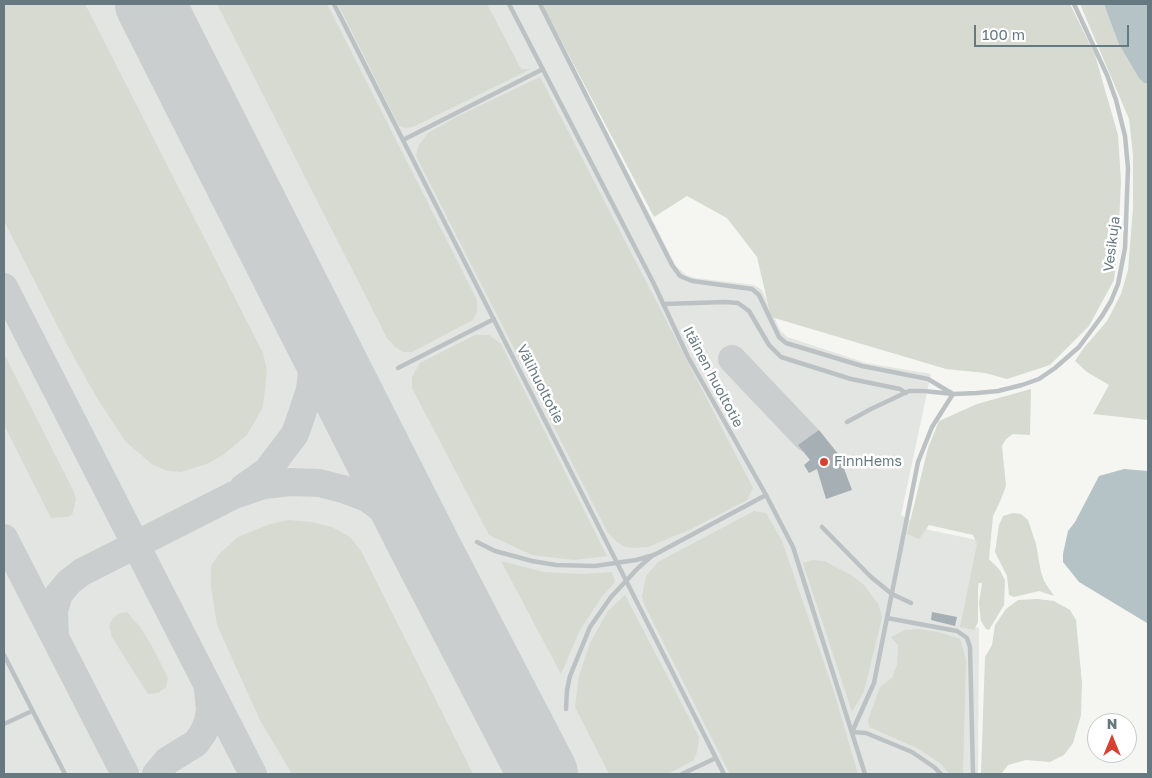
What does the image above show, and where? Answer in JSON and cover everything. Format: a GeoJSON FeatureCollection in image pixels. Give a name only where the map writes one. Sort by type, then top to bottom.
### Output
{"type":"FeatureCollection","features":[{"type":"Feature","properties":{"kind":"lane","name":"Välihuoltotie"},"geometry":{"type":"LineString","coordinates":[[334,4],[724,774]]}},
{"type":"Feature","properties":{"kind":"lane","name":"Itäinen huoltotie"},"geometry":{"type":"LineString","coordinates":[[510,4],[663,304],[688,357],[766,495],[793,547],[864,774]]}},
{"type":"Feature","properties":{"kind":"lane"},"geometry":{"type":"LineString","coordinates":[[540,4],[672,265],[680,276],[692,281],[752,289],[760,295],[779,337],[786,343],[862,366],[928,379],[953,394],[932,427],[918,462],[874,683],[852,732],[866,733],[912,752],[934,767],[940,774]]}},
{"type":"Feature","properties":{"kind":"lane","name":"Vesikuja"},"geometry":{"type":"LineString","coordinates":[[906,393],[924,391],[953,394],[998,391],[1038,379],[1055,368],[1079,347],[1102,316],[1118,284],[1125,248],[1127,220],[1128,168],[1123,122],[1107,75],[1074,4]]}},
{"type":"Feature","properties":{"kind":"lane"},"geometry":{"type":"LineString","coordinates":[[403,140],[543,69]]}},
{"type":"Feature","properties":{"kind":"lane"},"geometry":{"type":"LineString","coordinates":[[663,304],[738,303],[749,311],[769,345],[781,357],[852,379],[900,389],[906,393]]}},
{"type":"Feature","properties":{"kind":"lane"},"geometry":{"type":"LineString","coordinates":[[398,368],[494,319]]}},
{"type":"Feature","properties":{"kind":"lane"},"geometry":{"type":"LineString","coordinates":[[847,422],[870,409],[906,393]]}},
{"type":"Feature","properties":{"kind":"lane"},"geometry":{"type":"LineString","coordinates":[[566,709],[567,690],[582,644],[599,612],[626,580],[654,555],[766,495]]}},
{"type":"Feature","properties":{"kind":"lane"},"geometry":{"type":"LineString","coordinates":[[822,527],[871,577],[892,594],[911,603]]}},
{"type":"Feature","properties":{"kind":"lane"},"geometry":{"type":"LineString","coordinates":[[477,542],[494,551],[556,565],[595,566],[654,555]]}},
{"type":"Feature","properties":{"kind":"lane"},"geometry":{"type":"LineString","coordinates":[[888,618],[957,631],[967,638],[970,647],[973,774]]}},
{"type":"Feature","properties":{"kind":"lane"},"geometry":{"type":"LineString","coordinates":[[4,655],[65,774]]}},
{"type":"Feature","properties":{"kind":"lane"},"geometry":{"type":"LineString","coordinates":[[4,724],[32,710]]}},
{"type":"Feature","properties":{"kind":"lane"},"geometry":{"type":"LineString","coordinates":[[682,774],[716,758]]}},
{"type":"Feature","properties":{"kind":"shaded area"},"geometry":{"type":"Polygon","coordinates":[[[4,4],[541,4],[676,266],[686,275],[695,278],[754,285],[762,290],[780,330],[787,337],[866,363],[931,374],[901,515],[929,530],[987,542],[971,626],[979,628],[978,774],[4,774],[4,4]]]}},
{"type":"Feature","properties":{"kind":"shaded area"},"geometry":{"type":"Polygon","coordinates":[[[4,4],[85,4],[263,353],[267,371],[263,407],[247,435],[223,455],[207,464],[181,472],[168,471],[153,465],[125,441],[97,398],[71,352],[4,221],[4,4]]]}},
{"type":"Feature","properties":{"kind":"shaded area"},"geometry":{"type":"Polygon","coordinates":[[[217,4],[327,4],[477,300],[477,312],[473,320],[412,352],[403,352],[395,347],[387,338],[217,4]]]}},
{"type":"Feature","properties":{"kind":"shaded area"},"geometry":{"type":"Polygon","coordinates":[[[338,4],[487,4],[521,69],[531,69],[413,127],[405,128],[399,126],[338,4]]]}},
{"type":"Feature","properties":{"kind":"shaded area"},"geometry":{"type":"Polygon","coordinates":[[[542,4],[1070,4],[1095,55],[1118,135],[1121,181],[1114,280],[1089,326],[1050,365],[1007,379],[985,373],[946,369],[771,317],[757,257],[727,218],[687,196],[654,217],[542,4]]]}},
{"type":"Feature","properties":{"kind":"shaded area"},"geometry":{"type":"Polygon","coordinates":[[[1080,4],[1104,4],[1144,83],[1148,83],[1148,420],[1093,414],[1109,385],[1087,372],[1075,361],[1107,321],[1121,294],[1128,270],[1133,209],[1133,155],[1129,119],[1080,4]]]}},
{"type":"Feature","properties":{"kind":"shaded area"},"geometry":{"type":"Polygon","coordinates":[[[1104,4],[1148,4],[1148,83],[1144,83],[1139,78],[1119,44],[1104,4]]]}},
{"type":"Feature","properties":{"kind":"shaded area"},"geometry":{"type":"Polygon","coordinates":[[[540,77],[753,488],[747,500],[691,529],[648,547],[625,547],[608,533],[416,156],[419,145],[428,133],[456,117],[540,77]]]}},
{"type":"Feature","properties":{"kind":"shaded area"},"geometry":{"type":"Polygon","coordinates":[[[475,335],[489,335],[501,344],[607,556],[574,560],[532,555],[489,535],[412,388],[412,377],[420,363],[475,335]]]}},
{"type":"Feature","properties":{"kind":"shaded area"},"geometry":{"type":"Polygon","coordinates":[[[4,354],[73,490],[76,499],[72,515],[51,518],[4,425],[4,354]]]}},
{"type":"Feature","properties":{"kind":"shaded area"},"geometry":{"type":"Polygon","coordinates":[[[1031,389],[1030,435],[1013,434],[1006,439],[1002,446],[1006,486],[993,516],[989,559],[999,569],[1005,580],[1004,605],[989,630],[986,629],[981,621],[979,603],[982,583],[978,583],[978,622],[974,630],[960,627],[977,544],[973,535],[929,525],[919,539],[907,534],[928,448],[939,421],[977,404],[1031,389]]]}},
{"type":"Feature","properties":{"kind":"shaded area"},"geometry":{"type":"Polygon","coordinates":[[[1124,469],[1148,471],[1148,626],[1147,623],[1079,582],[1063,562],[1068,531],[1075,522],[1099,476],[1124,469]]]}},
{"type":"Feature","properties":{"kind":"shaded area"},"geometry":{"type":"Polygon","coordinates":[[[754,511],[766,513],[782,541],[834,692],[858,774],[730,774],[644,604],[642,596],[646,576],[658,562],[754,511]]]}},
{"type":"Feature","properties":{"kind":"shaded area"},"geometry":{"type":"Polygon","coordinates":[[[1013,513],[1021,514],[1028,520],[1036,544],[1044,581],[1054,596],[1039,591],[1014,597],[1009,595],[1007,576],[995,552],[999,525],[1003,516],[1013,513]]]}},
{"type":"Feature","properties":{"kind":"shaded area"},"geometry":{"type":"Polygon","coordinates":[[[289,520],[311,522],[332,527],[350,537],[361,551],[473,774],[292,774],[260,720],[217,625],[211,587],[211,566],[219,554],[238,537],[270,524],[289,520]]]}},
{"type":"Feature","properties":{"kind":"shaded area"},"geometry":{"type":"Polygon","coordinates":[[[813,560],[824,561],[851,575],[864,585],[879,605],[882,618],[864,691],[852,712],[803,563],[813,560]]]}},
{"type":"Feature","properties":{"kind":"shaded area"},"geometry":{"type":"Polygon","coordinates":[[[501,561],[544,572],[581,574],[612,572],[615,582],[601,598],[580,630],[561,674],[501,561]]]}},
{"type":"Feature","properties":{"kind":"shaded area"},"geometry":{"type":"Polygon","coordinates":[[[625,595],[699,737],[698,749],[694,760],[668,774],[609,774],[575,707],[579,676],[590,643],[608,611],[625,595]]]}},
{"type":"Feature","properties":{"kind":"shaded area"},"geometry":{"type":"Polygon","coordinates":[[[1038,599],[1054,601],[1070,610],[1076,620],[1082,683],[1081,715],[1073,743],[1064,755],[1050,762],[1026,760],[1008,765],[1001,774],[981,774],[985,657],[992,645],[995,625],[1006,609],[1018,600],[1038,599]]]}},
{"type":"Feature","properties":{"kind":"shaded area"},"geometry":{"type":"Polygon","coordinates":[[[127,612],[140,627],[168,678],[166,687],[158,693],[148,694],[112,637],[109,626],[113,618],[120,613],[127,612]]]}},
{"type":"Feature","properties":{"kind":"shaded area"},"geometry":{"type":"Polygon","coordinates":[[[918,629],[938,632],[960,639],[963,648],[966,661],[963,774],[949,774],[941,764],[919,749],[869,727],[868,720],[880,687],[892,678],[897,665],[898,645],[891,637],[905,630],[918,629]]]}},
{"type":"Feature","properties":{"kind":"building","name":"FinnHems"},"geometry":{"type":"Polygon","coordinates":[[[819,430],[839,455],[852,490],[826,499],[817,469],[809,473],[804,465],[810,460],[798,445],[819,430]]]}},
{"type":"Feature","properties":{"kind":"building"},"geometry":{"type":"Polygon","coordinates":[[[932,612],[957,617],[955,626],[931,620],[932,612]]]}},
{"type":"Feature","properties":{"kind":"taxiway"},"geometry":{"type":"LineString","coordinates":[[4,287],[253,774]]}},
{"type":"Feature","properties":{"kind":"taxiway"},"geometry":{"type":"LineString","coordinates":[[243,488],[267,471],[295,434],[310,390],[313,363],[307,323],[297,291]]}},
{"type":"Feature","properties":{"kind":"taxiway"},"geometry":{"type":"LineString","coordinates":[[732,359],[807,438]]}},
{"type":"Feature","properties":{"kind":"taxiway"},"geometry":{"type":"LineString","coordinates":[[55,636],[54,610],[59,594],[69,582],[82,572],[234,495],[264,485],[291,482],[319,483],[367,498],[405,526],[426,549]]}},
{"type":"Feature","properties":{"kind":"taxiway"},"geometry":{"type":"LineString","coordinates":[[4,538],[125,774]]}},
{"type":"Feature","properties":{"kind":"taxiway"},"geometry":{"type":"LineString","coordinates":[[156,774],[167,761],[196,743],[203,733],[208,722],[210,710],[208,689]]}},
{"type":"Feature","properties":{"kind":"taxiway"},"geometry":{"type":"LineString","coordinates":[[515,719],[530,759],[532,774]]}},
{"type":"Feature","properties":{"kind":"runway"},"geometry":{"type":"LineString","coordinates":[[150,4],[426,549],[543,774]]}},
{"type":"Feature","properties":{"kind":"place","name":"FinnHems"},"geometry":{"type":"Point","coordinates":[824,462]}}]}
